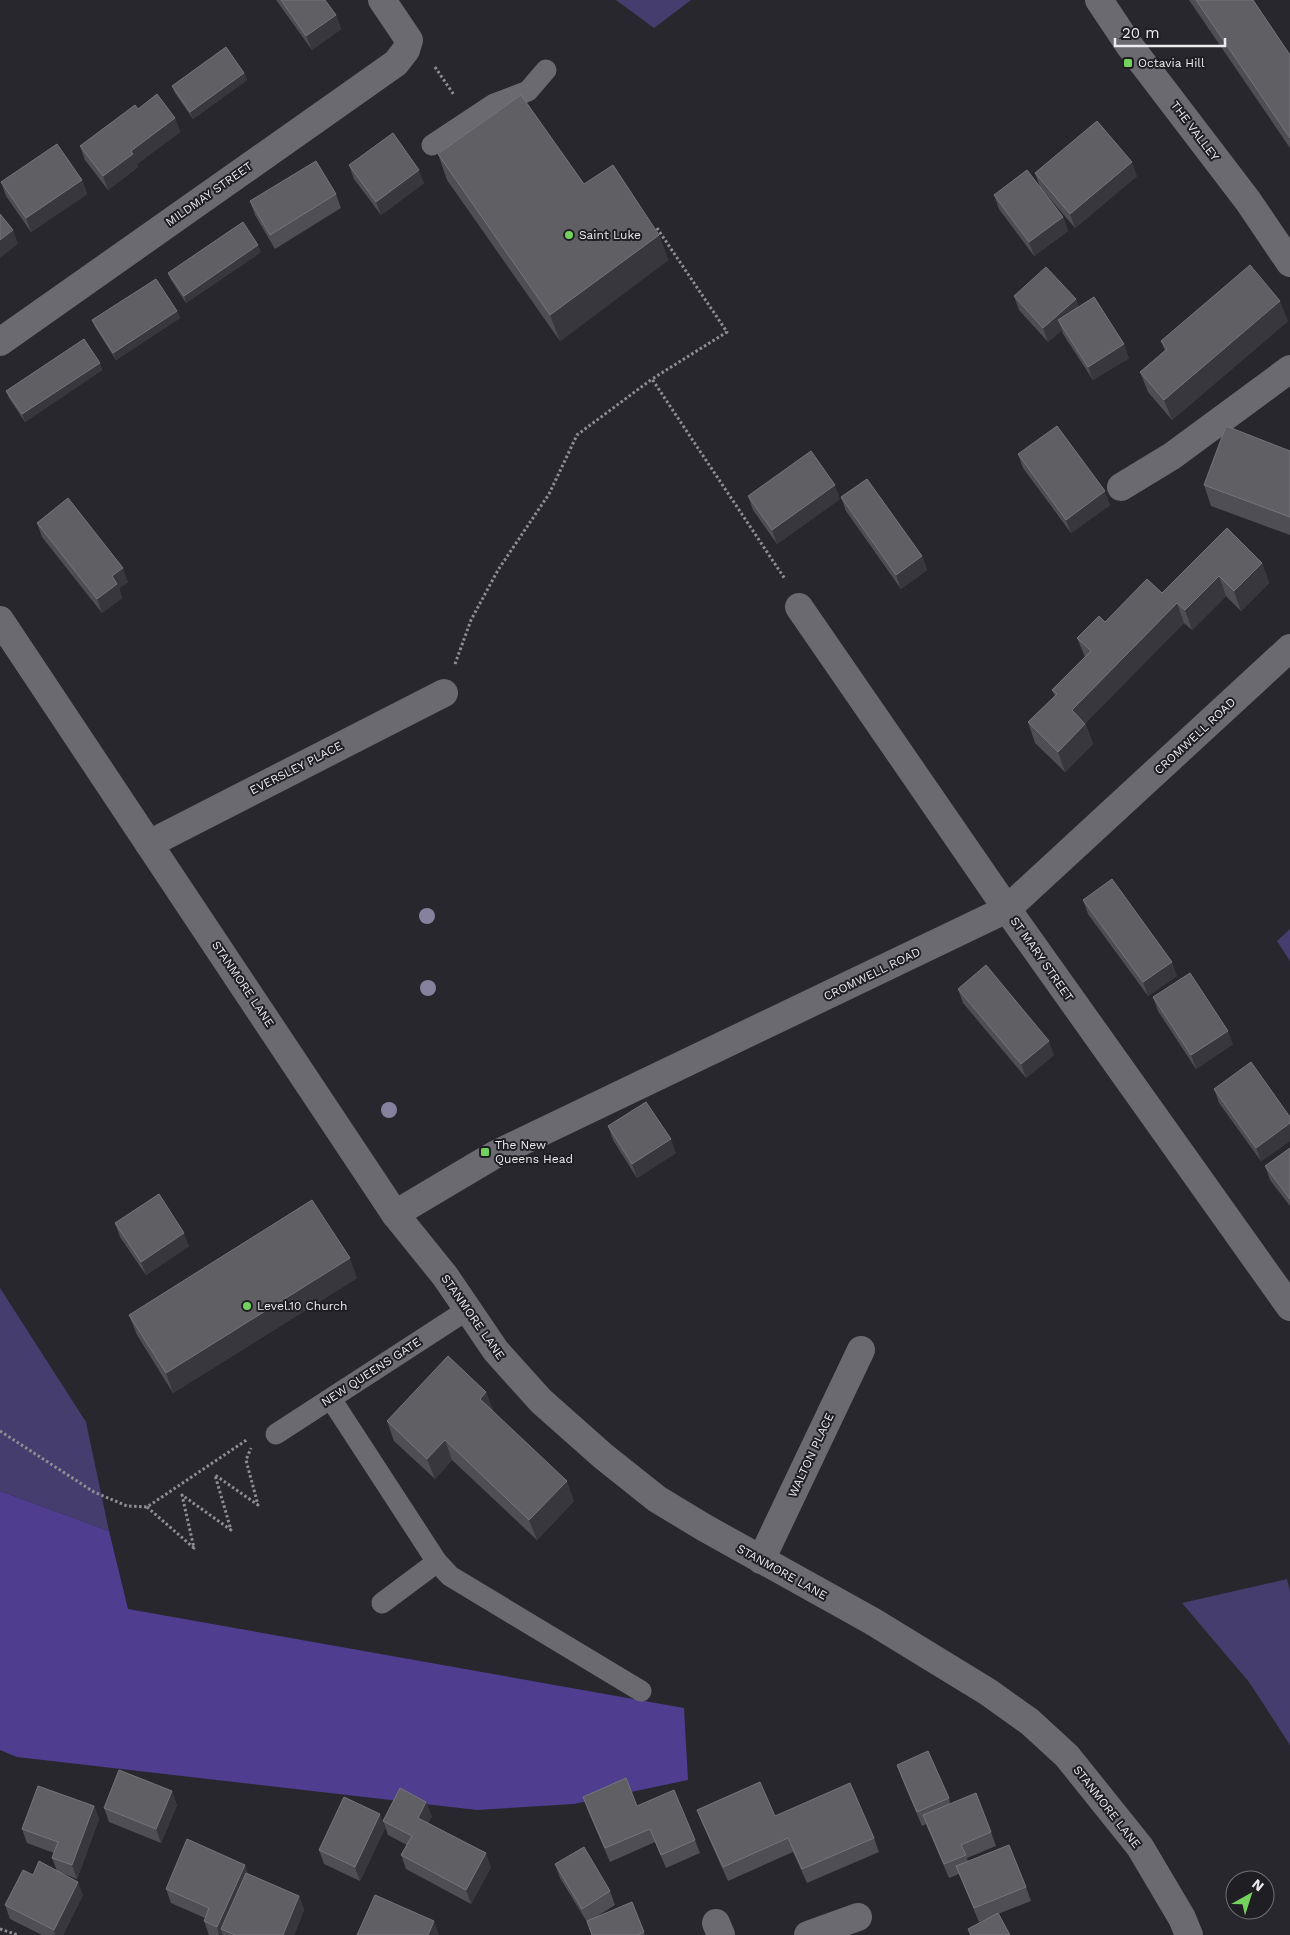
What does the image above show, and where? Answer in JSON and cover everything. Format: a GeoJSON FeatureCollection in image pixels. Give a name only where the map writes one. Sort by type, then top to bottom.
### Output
{"type":"FeatureCollection","features":[{"type":"Feature","properties":{"kind":"street","name":"MILDMAY STREET"},"geometry":{"type":"LineString","coordinates":[[0,342],[396,63],[406,50],[409,40],[382,0]]}},
{"type":"Feature","properties":{"kind":"street","name":"THE VALLEY"},"geometry":{"type":"LineString","coordinates":[[1099,0],[1129,45],[1248,201],[1290,263]]}},
{"type":"Feature","properties":{"kind":"street"},"geometry":{"type":"LineString","coordinates":[[1121,487],[1172,456],[1290,369]]}},
{"type":"Feature","properties":{"kind":"street","name":"ST MARY STREET"},"geometry":{"type":"LineString","coordinates":[[799,607],[1007,909],[1290,1307]]}},
{"type":"Feature","properties":{"kind":"street","name":"STANMORE LANE"},"geometry":{"type":"LineString","coordinates":[[0,620],[288,1050],[395,1214],[445,1276],[496,1351],[541,1401],[603,1456],[657,1499],[761,1560],[872,1621],[988,1692],[1030,1722],[1067,1756],[1140,1847],[1182,1918],[1189,1935]]}},
{"type":"Feature","properties":{"kind":"street","name":"CROMWELL ROAD"},"geometry":{"type":"LineString","coordinates":[[395,1214],[496,1154],[1007,909],[1290,648]]}},
{"type":"Feature","properties":{"kind":"street","name":"EVERSLEY PLACE"},"geometry":{"type":"LineString","coordinates":[[149,844],[444,693]]}},
{"type":"Feature","properties":{"kind":"street","name":"WALTON PLACE"},"geometry":{"type":"LineString","coordinates":[[761,1560],[861,1350]]}},
{"type":"Feature","properties":{"kind":"street"},"geometry":{"type":"LineString","coordinates":[[808,1935],[858,1917]]}},
{"type":"Feature","properties":{"kind":"lane"},"geometry":{"type":"LineString","coordinates":[[432,145],[494,104],[528,91],[546,70]]}},
{"type":"Feature","properties":{"kind":"lane","name":"NEW QUEENS GATE"},"geometry":{"type":"LineString","coordinates":[[276,1434],[467,1310]]}},
{"type":"Feature","properties":{"kind":"lane"},"geometry":{"type":"LineString","coordinates":[[331,1398],[438,1562],[450,1576],[641,1691]]}},
{"type":"Feature","properties":{"kind":"lane"},"geometry":{"type":"LineString","coordinates":[[382,1603],[438,1562]]}},
{"type":"Feature","properties":{"kind":"path"},"geometry":{"type":"LineString","coordinates":[[444,693],[471,620],[498,570],[549,494],[577,435],[652,379],[727,332],[657,228]]}},
{"type":"Feature","properties":{"kind":"path"},"geometry":{"type":"LineString","coordinates":[[652,379],[793,591],[799,607]]}},
{"type":"Feature","properties":{"kind":"path"},"geometry":{"type":"LineString","coordinates":[[0,1430],[94,1492],[127,1506],[147,1506],[249,1438]]}},
{"type":"Feature","properties":{"kind":"path"},"geometry":{"type":"LineString","coordinates":[[0,1929],[18,1935]]}},
{"type":"Feature","properties":{"kind":"shaded area"},"geometry":{"type":"Polygon","coordinates":[[[616,0],[691,0],[654,28],[616,0]]]}},
{"type":"Feature","properties":{"kind":"shaded area"},"geometry":{"type":"Polygon","coordinates":[[[1290,929],[1290,961],[1277,941],[1290,929]]]}},
{"type":"Feature","properties":{"kind":"shaded area"},"geometry":{"type":"Polygon","coordinates":[[[0,1288],[86,1422],[109,1531],[0,1491],[0,1288]]]}},
{"type":"Feature","properties":{"kind":"shaded area"},"geometry":{"type":"Polygon","coordinates":[[[0,1491],[109,1531],[128,1609],[684,1708],[688,1780],[574,1804],[477,1810],[17,1757],[0,1750],[0,1491]]]}},
{"type":"Feature","properties":{"kind":"shaded area"},"geometry":{"type":"Polygon","coordinates":[[[1287,1579],[1290,1591],[1290,1745],[1249,1682],[1182,1603],[1287,1579]]]}},
{"type":"Feature","properties":{"kind":"building"},"geometry":{"type":"Polygon","coordinates":[[[281,0],[325,0],[336,15],[306,36],[281,0]]]}},
{"type":"Feature","properties":{"kind":"building"},"geometry":{"type":"Polygon","coordinates":[[[1196,0],[1253,0],[1290,55],[1290,138],[1196,0]]]}},
{"type":"Feature","properties":{"kind":"building"},"geometry":{"type":"Polygon","coordinates":[[[226,47],[244,73],[190,112],[172,86],[226,47]]]}},
{"type":"Feature","properties":{"kind":"building"},"geometry":{"type":"Polygon","coordinates":[[[157,94],[175,118],[131,151],[133,154],[103,176],[80,146],[135,105],[138,109],[157,94]]]}},
{"type":"Feature","properties":{"kind":"building","name":"Saint Luke"},"geometry":{"type":"Polygon","coordinates":[[[521,95],[584,184],[613,165],[659,235],[550,315],[438,154],[521,95]]]}},
{"type":"Feature","properties":{"kind":"building"},"geometry":{"type":"Polygon","coordinates":[[[1097,121],[1132,162],[1070,214],[1035,173],[1097,121]]]}},
{"type":"Feature","properties":{"kind":"building"},"geometry":{"type":"Polygon","coordinates":[[[393,133],[419,170],[376,202],[349,165],[393,133]]]}},
{"type":"Feature","properties":{"kind":"building"},"geometry":{"type":"Polygon","coordinates":[[[57,144],[82,180],[26,218],[1,182],[57,144]]]}},
{"type":"Feature","properties":{"kind":"building"},"geometry":{"type":"Polygon","coordinates":[[[316,161],[336,194],[270,235],[250,201],[316,161]]]}},
{"type":"Feature","properties":{"kind":"building"},"geometry":{"type":"Polygon","coordinates":[[[1027,170],[1063,217],[1029,242],[994,195],[1027,170]]]}},
{"type":"Feature","properties":{"kind":"building"},"geometry":{"type":"Polygon","coordinates":[[[0,214],[13,230],[0,240],[0,214]]]}},
{"type":"Feature","properties":{"kind":"building"},"geometry":{"type":"Polygon","coordinates":[[[243,222],[258,245],[184,296],[168,273],[243,222]]]}},
{"type":"Feature","properties":{"kind":"building"},"geometry":{"type":"Polygon","coordinates":[[[1250,265],[1280,301],[1164,400],[1140,372],[1167,349],[1161,341],[1250,265]]]}},
{"type":"Feature","properties":{"kind":"building"},"geometry":{"type":"Polygon","coordinates":[[[1046,267],[1076,299],[1043,328],[1014,296],[1046,267]]]}},
{"type":"Feature","properties":{"kind":"building"},"geometry":{"type":"Polygon","coordinates":[[[156,279],[177,311],[113,353],[92,320],[156,279]]]}},
{"type":"Feature","properties":{"kind":"building"},"geometry":{"type":"Polygon","coordinates":[[[1094,297],[1124,344],[1088,367],[1058,320],[1094,297]]]}},
{"type":"Feature","properties":{"kind":"building"},"geometry":{"type":"Polygon","coordinates":[[[84,339],[100,363],[22,414],[6,391],[84,339]]]}},
{"type":"Feature","properties":{"kind":"building"},"geometry":{"type":"Polygon","coordinates":[[[1057,426],[1105,491],[1066,520],[1018,454],[1057,426]]]}},
{"type":"Feature","properties":{"kind":"building"},"geometry":{"type":"Polygon","coordinates":[[[1226,426],[1290,451],[1290,517],[1204,485],[1226,426]]]}},
{"type":"Feature","properties":{"kind":"building"},"geometry":{"type":"Polygon","coordinates":[[[811,451],[835,485],[772,530],[748,496],[811,451]]]}},
{"type":"Feature","properties":{"kind":"building"},"geometry":{"type":"Polygon","coordinates":[[[867,479],[922,556],[896,575],[841,497],[867,479]]]}},
{"type":"Feature","properties":{"kind":"building"},"geometry":{"type":"Polygon","coordinates":[[[68,498],[123,568],[112,576],[117,584],[97,599],[37,523],[68,498]]]}},
{"type":"Feature","properties":{"kind":"building"},"geometry":{"type":"Polygon","coordinates":[[[1227,528],[1262,563],[1234,591],[1219,576],[1185,610],[1177,603],[1072,710],[1085,724],[1058,752],[1028,722],[1057,694],[1052,690],[1091,651],[1077,638],[1099,616],[1105,622],[1147,579],[1162,593],[1227,528]]]}},
{"type":"Feature","properties":{"kind":"building"},"geometry":{"type":"Polygon","coordinates":[[[1112,879],[1172,962],[1143,982],[1083,900],[1112,879]]]}},
{"type":"Feature","properties":{"kind":"building"},"geometry":{"type":"Polygon","coordinates":[[[986,965],[1049,1041],[1021,1064],[958,989],[986,965]]]}},
{"type":"Feature","properties":{"kind":"building"},"geometry":{"type":"Polygon","coordinates":[[[1190,973],[1228,1031],[1191,1055],[1153,997],[1190,973]]]}},
{"type":"Feature","properties":{"kind":"building"},"geometry":{"type":"Polygon","coordinates":[[[1251,1062],[1290,1117],[1290,1123],[1256,1148],[1214,1089],[1251,1062]]]}},
{"type":"Feature","properties":{"kind":"building"},"geometry":{"type":"Polygon","coordinates":[[[646,1102],[671,1139],[632,1164],[608,1126],[646,1102]]]}},
{"type":"Feature","properties":{"kind":"building"},"geometry":{"type":"Polygon","coordinates":[[[1290,1148],[1290,1199],[1265,1166],[1290,1148]]]}},
{"type":"Feature","properties":{"kind":"building"},"geometry":{"type":"Polygon","coordinates":[[[159,1194],[184,1233],[141,1262],[115,1223],[159,1194]]]}},
{"type":"Feature","properties":{"kind":"building","name":"Level.10 Church"},"geometry":{"type":"Polygon","coordinates":[[[312,1200],[350,1258],[166,1373],[129,1315],[312,1200]]]}},
{"type":"Feature","properties":{"kind":"building"},"geometry":{"type":"Polygon","coordinates":[[[448,1356],[486,1392],[480,1399],[567,1481],[529,1520],[445,1440],[427,1459],[387,1421],[448,1356]]]}},
{"type":"Feature","properties":{"kind":"building"},"geometry":{"type":"Polygon","coordinates":[[[928,1751],[949,1798],[917,1812],[897,1765],[928,1751]]]}},
{"type":"Feature","properties":{"kind":"building"},"geometry":{"type":"Polygon","coordinates":[[[119,1770],[172,1791],[156,1829],[104,1808],[119,1770]]]}},
{"type":"Feature","properties":{"kind":"building"},"geometry":{"type":"Polygon","coordinates":[[[626,1778],[637,1806],[674,1790],[695,1840],[661,1855],[650,1829],[605,1848],[583,1797],[626,1778]]]}},
{"type":"Feature","properties":{"kind":"building"},"geometry":{"type":"Polygon","coordinates":[[[760,1782],[775,1816],[850,1783],[874,1838],[802,1869],[788,1838],[723,1867],[697,1810],[760,1782]]]}},
{"type":"Feature","properties":{"kind":"building"},"geometry":{"type":"Polygon","coordinates":[[[38,1786],[94,1806],[72,1865],[52,1858],[58,1842],[22,1829],[38,1786]]]}},
{"type":"Feature","properties":{"kind":"building"},"geometry":{"type":"Polygon","coordinates":[[[400,1788],[426,1802],[418,1818],[486,1853],[466,1890],[401,1855],[412,1836],[383,1821],[400,1788]]]}},
{"type":"Feature","properties":{"kind":"building"},"geometry":{"type":"Polygon","coordinates":[[[976,1793],[991,1832],[961,1845],[966,1855],[944,1864],[923,1815],[976,1793]]]}},
{"type":"Feature","properties":{"kind":"building"},"geometry":{"type":"Polygon","coordinates":[[[344,1797],[380,1814],[355,1867],[319,1850],[344,1797]]]}},
{"type":"Feature","properties":{"kind":"building"},"geometry":{"type":"Polygon","coordinates":[[[187,1839],[245,1865],[217,1927],[204,1921],[209,1908],[166,1889],[187,1839]]]}},
{"type":"Feature","properties":{"kind":"building"},"geometry":{"type":"Polygon","coordinates":[[[1009,1845],[1026,1887],[974,1908],[956,1866],[1009,1845]]]}},
{"type":"Feature","properties":{"kind":"building"},"geometry":{"type":"Polygon","coordinates":[[[584,1847],[610,1891],[582,1909],[555,1864],[584,1847]]]}},
{"type":"Feature","properties":{"kind":"building"},"geometry":{"type":"Polygon","coordinates":[[[39,1861],[78,1882],[54,1930],[5,1905],[23,1870],[33,1875],[39,1861]]]}},
{"type":"Feature","properties":{"kind":"building"},"geometry":{"type":"Polygon","coordinates":[[[246,1873],[299,1896],[283,1935],[235,1935],[221,1929],[246,1873]]]}},
{"type":"Feature","properties":{"kind":"building"},"geometry":{"type":"Polygon","coordinates":[[[375,1895],[434,1921],[428,1935],[357,1935],[375,1895]]]}},
{"type":"Feature","properties":{"kind":"building"},"geometry":{"type":"Polygon","coordinates":[[[632,1902],[644,1932],[638,1935],[592,1935],[587,1921],[632,1902]]]}},
{"type":"Feature","properties":{"kind":"building"},"geometry":{"type":"Polygon","coordinates":[[[998,1913],[1010,1935],[971,1935],[968,1929],[998,1913]]]}},
{"type":"Feature","properties":{"kind":"place","name":"Octavia Hill"},"geometry":{"type":"Point","coordinates":[1128,63]}},
{"type":"Feature","properties":{"kind":"place","name":"Saint Luke"},"geometry":{"type":"Point","coordinates":[569,235]}},
{"type":"Feature","properties":{"kind":"place","name":"The New Queens Head"},"geometry":{"type":"Point","coordinates":[485,1152]}},
{"type":"Feature","properties":{"kind":"place","name":"Level.10 Church"},"geometry":{"type":"Point","coordinates":[247,1306]}}]}
